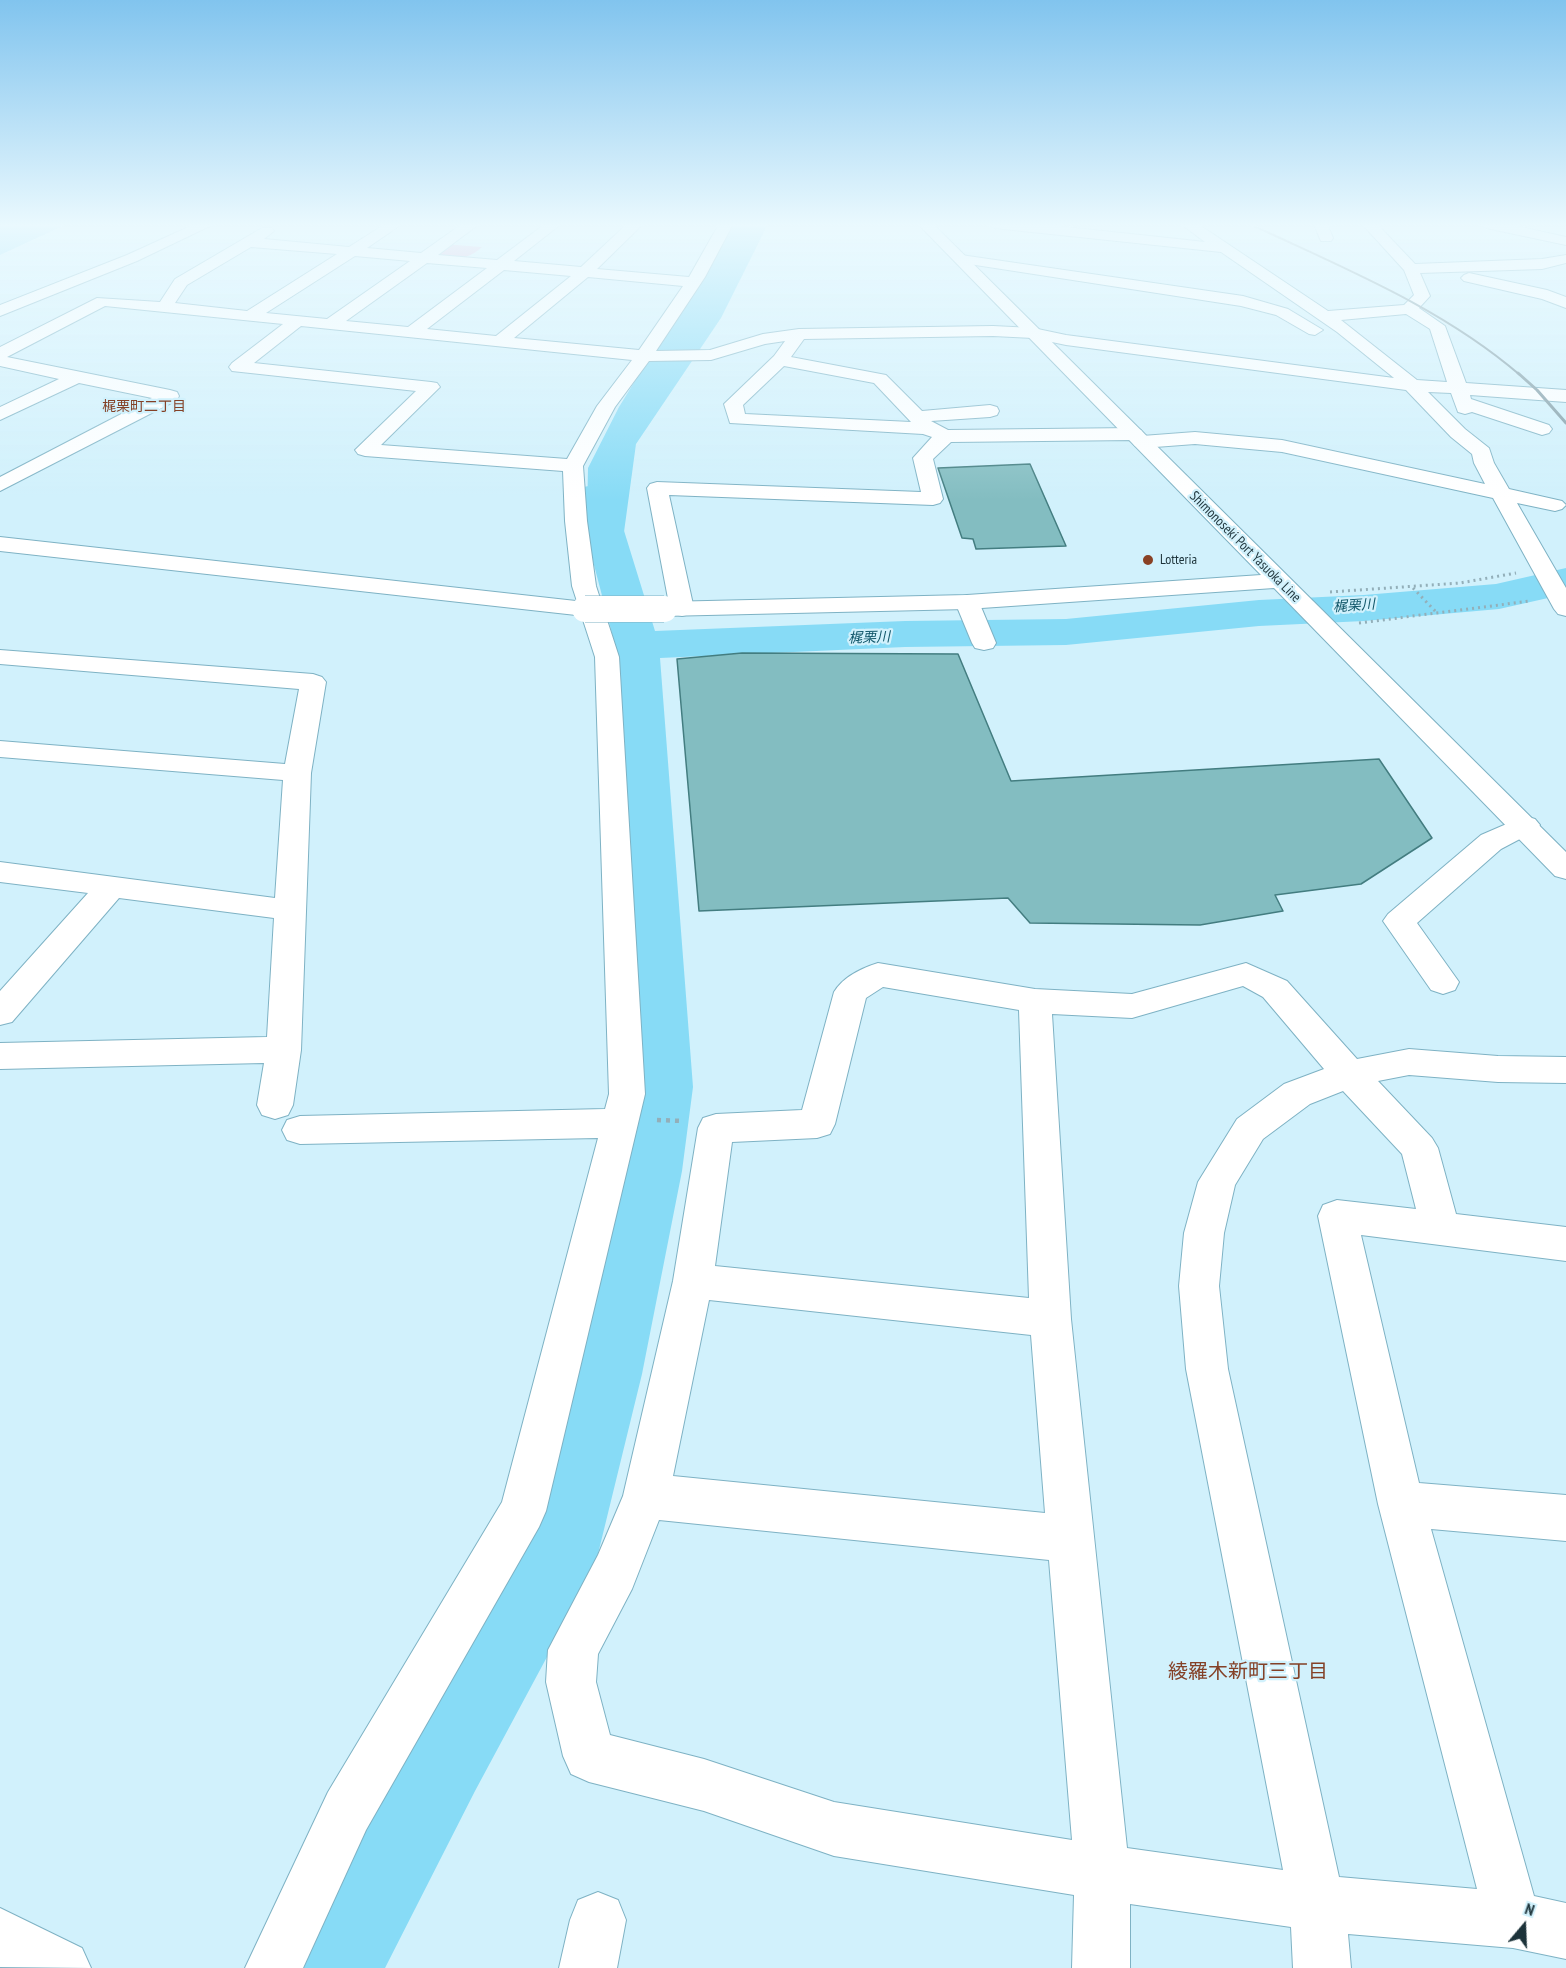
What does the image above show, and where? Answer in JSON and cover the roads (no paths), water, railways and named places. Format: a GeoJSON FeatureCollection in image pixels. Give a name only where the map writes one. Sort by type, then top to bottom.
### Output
{"type":"FeatureCollection","features":[{"type":"Feature","properties":{"kind":"main road"},"geometry":{"type":"LineString","coordinates":[[0,325],[18,316]]}},
{"type":"Feature","properties":{"kind":"main road"},"geometry":{"type":"LineString","coordinates":[[0,354],[75,316]]}},
{"type":"Feature","properties":{"kind":"main road"},"geometry":{"type":"LineString","coordinates":[[259,316],[644,356],[711,355],[764,339],[799,334],[993,331],[1033,333],[1088,343],[1414,385],[1461,395],[1542,429]]}},
{"type":"Feature","properties":{"kind":"main road"},"geometry":{"type":"LineString","coordinates":[[331,324],[342,316]]}},
{"type":"Feature","properties":{"kind":"main road"},"geometry":{"type":"LineString","coordinates":[[411,333],[434,316]]}},
{"type":"Feature","properties":{"kind":"main road"},"geometry":{"type":"LineString","coordinates":[[500,341],[531,316]]}},
{"type":"Feature","properties":{"kind":"main road"},"geometry":{"type":"LineString","coordinates":[[274,1968],[347,1811],[523,1511],[633,1122],[627,1094],[607,657],[584,586],[576,521],[573,466],[606,406],[644,356],[670,316]]}},
{"type":"Feature","properties":{"kind":"main road","name":"Shimonoseki Port Yasuoka Line"},"geometry":{"type":"LineString","coordinates":[[1016,316],[1566,868]]}},
{"type":"Feature","properties":{"kind":"main road"},"geometry":{"type":"LineString","coordinates":[[1289,316],[1373,361],[1392,367]]}},
{"type":"Feature","properties":{"kind":"main road"},"geometry":{"type":"LineString","coordinates":[[1325,316],[1414,385],[1467,442],[1482,452]]}},
{"type":"Feature","properties":{"kind":"main road"},"geometry":{"type":"LineString","coordinates":[[1420,316],[1437,326],[1461,395],[1478,435],[1484,463],[1555,589]]}},
{"type":"Feature","properties":{"kind":"main road"},"geometry":{"type":"LineString","coordinates":[[299,320],[238,367],[431,387],[365,450],[573,466]]}},
{"type":"Feature","properties":{"kind":"main road"},"geometry":{"type":"LineString","coordinates":[[799,334],[780,360],[733,404],[737,419],[922,423],[990,411]]}},
{"type":"Feature","properties":{"kind":"main road"},"geometry":{"type":"LineString","coordinates":[[780,360],[880,379],[922,423],[946,435],[1195,438],[1282,447],[1555,505]]}},
{"type":"Feature","properties":{"kind":"main road"},"geometry":{"type":"LineString","coordinates":[[0,361],[170,396],[0,485]]}},
{"type":"Feature","properties":{"kind":"main road"},"geometry":{"type":"LineString","coordinates":[[838,387],[855,374]]}},
{"type":"Feature","properties":{"kind":"main road"},"geometry":{"type":"LineString","coordinates":[[0,414],[77,377]]}},
{"type":"Feature","properties":{"kind":"main road"},"geometry":{"type":"LineString","coordinates":[[1461,395],[1566,397]]}},
{"type":"Feature","properties":{"kind":"main road"},"geometry":{"type":"LineString","coordinates":[[673,609],[657,488],[933,499],[923,458],[946,435]]}},
{"type":"Feature","properties":{"kind":"main road"},"geometry":{"type":"LineString","coordinates":[[0,544],[585,609],[967,602],[1290,592]]}},
{"type":"Feature","properties":{"kind":"main road"},"geometry":{"type":"LineString","coordinates":[[967,602],[984,643]]}},
{"type":"Feature","properties":{"kind":"main road"},"geometry":{"type":"LineString","coordinates":[[0,657],[314,682],[297,773],[284,1050],[274,1105]]}},
{"type":"Feature","properties":{"kind":"main road"},"geometry":{"type":"LineString","coordinates":[[0,749],[297,773]]}},
{"type":"Feature","properties":{"kind":"main road"},"geometry":{"type":"LineString","coordinates":[[1443,982],[1399,921],[1491,842],[1525,825]]}},
{"type":"Feature","properties":{"kind":"main road"},"geometry":{"type":"LineString","coordinates":[[0,872],[290,910]]}},
{"type":"Feature","properties":{"kind":"main road"},"geometry":{"type":"LineString","coordinates":[[0,1013],[110,888]]}},
{"type":"Feature","properties":{"kind":"main road"},"geometry":{"type":"LineString","coordinates":[[1442,1229],[1419,1148],[1349,1074],[1275,989],[1246,974],[1132,1006],[1035,1001],[878,975],[851,992],[817,1124],[716,1128],[693,1281],[646,1496],[615,1572],[573,1650],[571,1682],[589,1756],[704,1785],[834,1829],[1101,1872],[1317,1903],[1513,1920],[1566,1931]]}},
{"type":"Feature","properties":{"kind":"main road"},"geometry":{"type":"LineString","coordinates":[[1035,1001],[1050,1319],[1101,1872],[1101,1968]]}},
{"type":"Feature","properties":{"kind":"main road"},"geometry":{"type":"LineString","coordinates":[[0,1056],[284,1050]]}},
{"type":"Feature","properties":{"kind":"main road"},"geometry":{"type":"LineString","coordinates":[[1322,1968],[1317,1903],[1207,1369],[1199,1286],[1204,1233],[1217,1182],[1250,1130],[1297,1094],[1349,1074],[1409,1062],[1498,1069],[1566,1070]]}},
{"type":"Feature","properties":{"kind":"main road"},"geometry":{"type":"LineString","coordinates":[[300,1130],[633,1122]]}},
{"type":"Feature","properties":{"kind":"main road"},"geometry":{"type":"LineString","coordinates":[[1513,1920],[1401,1504],[1337,1216],[1566,1244]]}},
{"type":"Feature","properties":{"kind":"main road"},"geometry":{"type":"LineString","coordinates":[[693,1281],[1050,1319]]}},
{"type":"Feature","properties":{"kind":"main road"},"geometry":{"type":"LineString","coordinates":[[646,1496],[1070,1539]]}},
{"type":"Feature","properties":{"kind":"main road"},"geometry":{"type":"LineString","coordinates":[[1401,1504],[1566,1518]]}},
{"type":"Feature","properties":{"kind":"main road"},"geometry":{"type":"LineString","coordinates":[[0,1936],[62,1968]]}},
{"type":"Feature","properties":{"kind":"water"},"geometry":{"type":"Polygon","coordinates":[[[675,316],[722,316],[636,444],[618,576],[587,514],[588,468],[619,407],[675,316]]]}},
{"type":"Feature","properties":{"kind":"waterway","name":"梶栗川"},"geometry":{"type":"LineString","coordinates":[[597,495],[598,508],[637,645]]}},
{"type":"Feature","properties":{"kind":"waterway","name":"梶栗川"},"geometry":{"type":"LineString","coordinates":[[637,645],[905,634],[1066,632],[1259,613],[1364,608],[1499,596],[1530,587],[1566,581]]}},
{"type":"Feature","properties":{"kind":"waterway"},"geometry":{"type":"LineString","coordinates":[[333,1968],[348,1931],[441,1757],[554,1558],[603,1374],[648,1171],[661,1087],[637,645]]}},
{"type":"Feature","properties":{"kind":"railway"},"geometry":{"type":"LineString","coordinates":[[1436,316],[1490,351],[1520,375]]}},
{"type":"Feature","properties":{"kind":"railway"},"geometry":{"type":"LineString","coordinates":[[1518,373],[1537,390],[1566,423]]}},
{"type":"Feature","properties":{"kind":"place","name":"Lotteria"},"geometry":{"type":"Point","coordinates":[1148,560]}},
{"type":"Feature","properties":{"kind":"district","name":"梶栗町二丁目"},"geometry":{"type":"Point","coordinates":[144,407]}},
{"type":"Feature","properties":{"kind":"district","name":"綾羅木新町三丁目"},"geometry":{"type":"Point","coordinates":[1248,1672]}}]}
